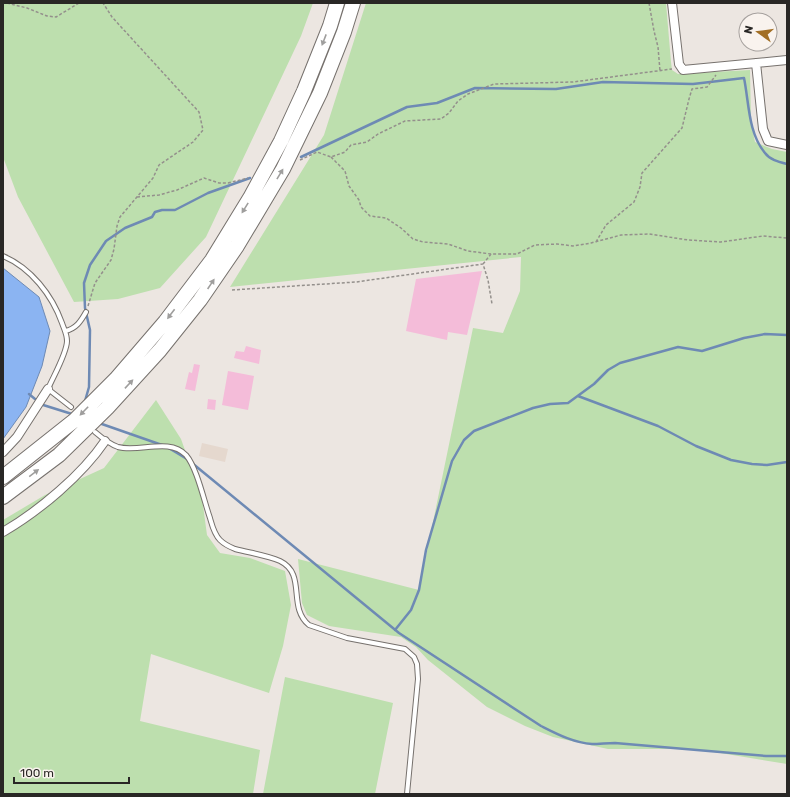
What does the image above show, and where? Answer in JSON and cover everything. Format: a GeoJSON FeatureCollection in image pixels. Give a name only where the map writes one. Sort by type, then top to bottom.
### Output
{"type":"FeatureCollection","features":[{"type":"Feature","properties":{"kind":"highway"},"geometry":{"type":"LineString","coordinates":[[3,478],[75,420],[116,379],[165,322],[212,260],[250,198],[281,141],[304,91],[330,26],[337,3]]}},
{"type":"Feature","properties":{"kind":"highway"},"geometry":{"type":"LineString","coordinates":[[3,497],[59,455],[107,408],[160,350],[200,300],[237,246],[283,169],[320,93],[344,32],[353,3]]}},
{"type":"Feature","properties":{"kind":"street"},"geometry":{"type":"LineString","coordinates":[[672,3],[679,64],[683,70],[787,60]]}},
{"type":"Feature","properties":{"kind":"street"},"geometry":{"type":"LineString","coordinates":[[756,63],[763,129],[768,141],[787,145]]}},
{"type":"Feature","properties":{"kind":"street"},"geometry":{"type":"LineString","coordinates":[[3,452],[17,437],[48,389]]}},
{"type":"Feature","properties":{"kind":"street"},"geometry":{"type":"LineString","coordinates":[[3,532],[56,493],[96,454],[105,441]]}},
{"type":"Feature","properties":{"kind":"lane"},"geometry":{"type":"LineString","coordinates":[[3,256],[22,267],[30,274],[58,311],[67,340],[65,349],[48,389],[71,407]]}},
{"type":"Feature","properties":{"kind":"lane"},"geometry":{"type":"LineString","coordinates":[[65,332],[76,326],[86,312]]}},
{"type":"Feature","properties":{"kind":"lane"},"geometry":{"type":"LineString","coordinates":[[95,432],[105,441],[125,448],[169,447],[180,450],[192,464],[214,530],[219,539],[235,549],[272,558],[280,561],[287,567],[294,576],[298,608],[304,621],[316,628],[347,638],[405,649],[414,657],[417,664],[418,679],[407,794]]}},
{"type":"Feature","properties":{"kind":"path"},"geometry":{"type":"LineString","coordinates":[[6,3],[27,8],[47,16],[56,17],[79,3]]}},
{"type":"Feature","properties":{"kind":"path"},"geometry":{"type":"LineString","coordinates":[[86,312],[95,283],[111,260],[118,222],[153,178],[159,165],[193,142],[203,130],[199,112],[112,17],[103,3]]}},
{"type":"Feature","properties":{"kind":"path"},"geometry":{"type":"LineString","coordinates":[[649,3],[658,48],[660,71]]}},
{"type":"Feature","properties":{"kind":"path"},"geometry":{"type":"LineString","coordinates":[[596,242],[606,225],[634,202],[640,187],[642,173],[682,128],[692,89],[707,87],[716,76],[718,67]]}},
{"type":"Feature","properties":{"kind":"path"},"geometry":{"type":"LineString","coordinates":[[331,157],[345,152],[351,145],[367,142],[378,134],[405,121],[441,119],[449,113],[458,101],[468,94],[494,84],[573,82],[672,69]]}},
{"type":"Feature","properties":{"kind":"path"},"geometry":{"type":"LineString","coordinates":[[298,161],[317,152],[331,157],[345,171],[349,186],[359,200],[361,207],[370,216],[386,218],[402,228],[413,239],[423,242],[448,244],[468,251],[491,254],[517,254],[536,245],[557,244],[573,246],[596,242],[621,235],[649,234],[688,240],[721,242],[763,236],[787,238]]}},
{"type":"Feature","properties":{"kind":"path"},"geometry":{"type":"LineString","coordinates":[[137,197],[160,195],[177,190],[204,178],[219,183],[228,183],[250,178]]}},
{"type":"Feature","properties":{"kind":"path"},"geometry":{"type":"LineString","coordinates":[[232,290],[356,282],[483,264],[491,254]]}},
{"type":"Feature","properties":{"kind":"path"},"geometry":{"type":"LineString","coordinates":[[483,264],[488,280],[492,304]]}},
{"type":"Feature","properties":{"kind":"shaded area"},"geometry":{"type":"Polygon","coordinates":[[[202,443],[228,449],[225,462],[199,456],[202,443]]]}},
{"type":"Feature","properties":{"kind":"green space"},"geometry":{"type":"Polygon","coordinates":[[[3,3],[313,3],[301,36],[206,237],[160,288],[118,299],[74,302],[18,197],[3,157],[3,3]]]}},
{"type":"Feature","properties":{"kind":"green space"},"geometry":{"type":"Polygon","coordinates":[[[366,3],[666,3],[672,70],[678,74],[750,70],[751,123],[755,142],[772,149],[787,152],[787,764],[696,749],[608,749],[553,737],[525,726],[487,707],[428,660],[416,647],[401,637],[329,626],[307,615],[302,603],[298,559],[419,590],[473,328],[503,333],[520,291],[521,257],[230,287],[324,135],[366,3]]]}},
{"type":"Feature","properties":{"kind":"green space"},"geometry":{"type":"Polygon","coordinates":[[[156,400],[181,439],[202,498],[207,535],[220,553],[250,558],[285,571],[291,605],[283,646],[269,693],[151,654],[140,721],[260,750],[253,794],[3,794],[3,520],[45,495],[104,468],[156,400]]]}},
{"type":"Feature","properties":{"kind":"green space"},"geometry":{"type":"Polygon","coordinates":[[[285,677],[393,703],[375,794],[263,794],[285,677]]]}},
{"type":"Feature","properties":{"kind":"water"},"geometry":{"type":"Polygon","coordinates":[[[3,268],[39,297],[50,331],[42,366],[26,407],[3,439],[3,268]]]}},
{"type":"Feature","properties":{"kind":"building"},"geometry":{"type":"Polygon","coordinates":[[[482,271],[467,335],[448,332],[447,340],[406,331],[416,279],[482,271]]]}},
{"type":"Feature","properties":{"kind":"building"},"geometry":{"type":"Polygon","coordinates":[[[246,346],[261,350],[259,364],[234,358],[236,351],[244,352],[246,346]]]}},
{"type":"Feature","properties":{"kind":"building"},"geometry":{"type":"Polygon","coordinates":[[[194,364],[200,365],[195,391],[185,389],[189,372],[192,373],[194,364]]]}},
{"type":"Feature","properties":{"kind":"building"},"geometry":{"type":"Polygon","coordinates":[[[228,371],[254,376],[248,410],[222,405],[228,371]]]}},
{"type":"Feature","properties":{"kind":"building"},"geometry":{"type":"Polygon","coordinates":[[[208,399],[216,400],[215,410],[207,409],[208,399]]]}},
{"type":"Feature","properties":{"kind":"waterway"},"geometry":{"type":"LineString","coordinates":[[301,157],[407,107],[437,103],[475,88],[556,89],[603,82],[693,84],[744,78],[752,127],[759,145],[769,157],[787,164]]}},
{"type":"Feature","properties":{"kind":"waterway"},"geometry":{"type":"LineString","coordinates":[[85,401],[89,387],[90,330],[85,308],[84,283],[90,265],[106,241],[125,228],[152,217],[155,212],[162,210],[175,210],[208,193],[250,178]]}},
{"type":"Feature","properties":{"kind":"waterway"},"geometry":{"type":"LineString","coordinates":[[395,630],[411,610],[419,590],[426,550],[452,461],[464,440],[474,431],[533,408],[550,404],[568,403],[594,384],[608,370],[620,363],[678,347],[702,351],[744,338],[765,334],[787,335]]}},
{"type":"Feature","properties":{"kind":"waterway"},"geometry":{"type":"LineString","coordinates":[[29,394],[35,399]]}},
{"type":"Feature","properties":{"kind":"waterway"},"geometry":{"type":"LineString","coordinates":[[578,396],[658,426],[696,446],[731,460],[767,465],[787,462]]}},
{"type":"Feature","properties":{"kind":"waterway"},"geometry":{"type":"LineString","coordinates":[[40,404],[72,414]]}},
{"type":"Feature","properties":{"kind":"waterway"},"geometry":{"type":"LineString","coordinates":[[99,423],[162,445]]}},
{"type":"Feature","properties":{"kind":"waterway"},"geometry":{"type":"LineString","coordinates":[[167,447],[187,459]]}},
{"type":"Feature","properties":{"kind":"waterway"},"geometry":{"type":"LineString","coordinates":[[192,463],[399,633],[547,729],[566,738],[592,744],[615,743],[766,756],[787,756]]}}]}
